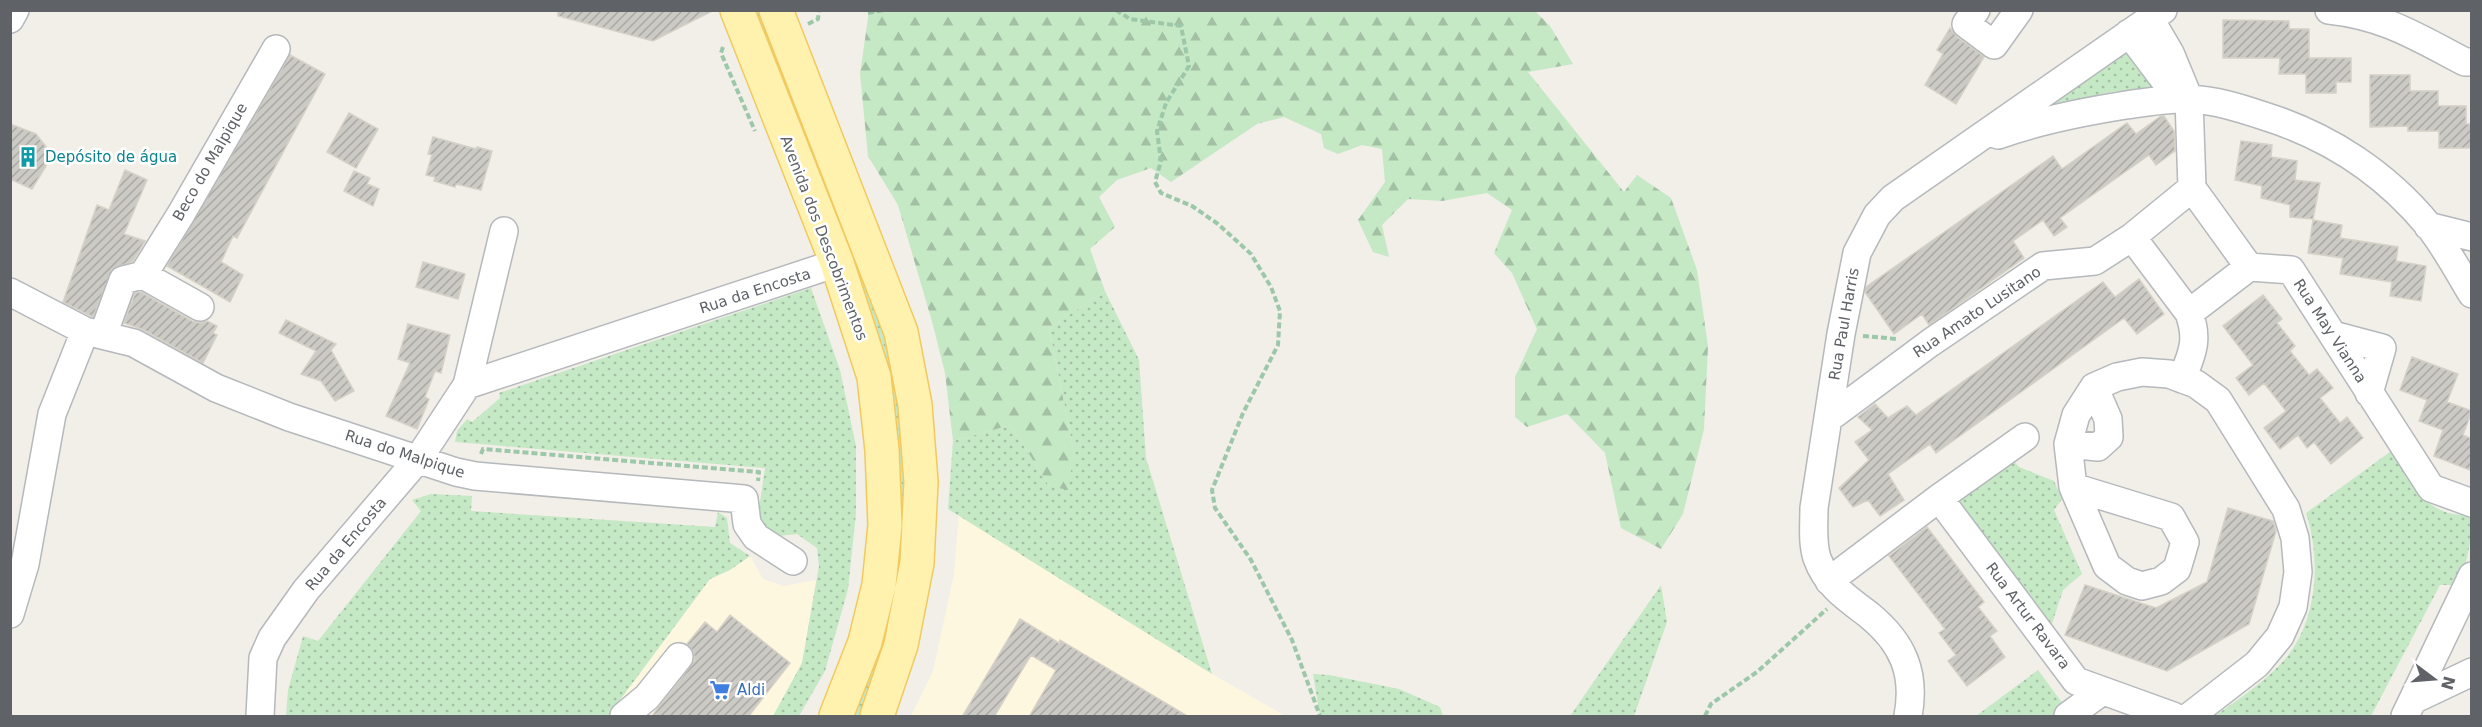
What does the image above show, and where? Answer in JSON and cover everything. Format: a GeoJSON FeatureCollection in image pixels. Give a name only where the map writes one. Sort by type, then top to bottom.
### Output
{"type":"FeatureCollection","features":[{"type":"Feature","properties":{"kind":"main road","name":"Avenida dos Descobrimentos"},"geometry":{"type":"LineString","coordinates":[[737,10],[837,263],[874,377],[882,450],[885,525],[879,585],[865,642],[836,717]]}},
{"type":"Feature","properties":{"kind":"main road"},"geometry":{"type":"LineString","coordinates":[[789,19],[901,332],[915,405],[921,482],[917,563],[901,645],[877,717]]}},
{"type":"Feature","properties":{"kind":"street"},"geometry":{"type":"LineString","coordinates":[[10,19],[15,10]]}},
{"type":"Feature","properties":{"kind":"street"},"geometry":{"type":"LineString","coordinates":[[1976,10],[1966,24],[1994,45],[2019,10]]}},
{"type":"Feature","properties":{"kind":"street"},"geometry":{"type":"LineString","coordinates":[[2329,10],[2355,13],[2393,24],[2466,62],[2472,62]]}},
{"type":"Feature","properties":{"kind":"street"},"geometry":{"type":"LineString","coordinates":[[2147,21],[2169,86],[2189,99]]}},
{"type":"Feature","properties":{"kind":"street","name":"Rua Paul Harris"},"geometry":{"type":"LineString","coordinates":[[1909,715],[1911,691],[1904,658],[1883,627],[1835,589],[1817,558],[1813,534],[1814,508],[1841,334],[1857,253],[1877,215],[1893,198],[2147,21]]}},
{"type":"Feature","properties":{"kind":"street","name":"Beco do Malpique"},"geometry":{"type":"LineString","coordinates":[[94,333],[123,280],[143,275],[181,214],[276,48]]}},
{"type":"Feature","properties":{"kind":"street"},"geometry":{"type":"LineString","coordinates":[[2189,99],[2192,188],[2249,267],[2189,313]]}},
{"type":"Feature","properties":{"kind":"street"},"geometry":{"type":"LineString","coordinates":[[1965,147],[2030,124],[2082,112],[2152,101],[2189,99],[2232,106],[2289,124],[2324,140],[2351,156],[2390,185],[2428,225],[2472,294]]}},
{"type":"Feature","properties":{"kind":"street","name":"Rua Amato Lusitano"},"geometry":{"type":"LineString","coordinates":[[1829,418],[1930,343],[2043,266],[2095,261],[2132,237],[2192,188]]}},
{"type":"Feature","properties":{"kind":"street"},"geometry":{"type":"LineString","coordinates":[[2428,225],[2472,237]]}},
{"type":"Feature","properties":{"kind":"street","name":"Rua da Encosta"},"geometry":{"type":"LineString","coordinates":[[260,717],[263,658],[272,638],[306,590],[419,458],[467,385],[504,231]]}},
{"type":"Feature","properties":{"kind":"street"},"geometry":{"type":"LineString","coordinates":[[2132,237],[2189,313],[2194,328],[2194,350],[2182,379]]}},
{"type":"Feature","properties":{"kind":"street","name":"Rua da Encosta"},"geometry":{"type":"LineString","coordinates":[[467,385],[837,263]]}},
{"type":"Feature","properties":{"kind":"street","name":"Rua May Vianna"},"geometry":{"type":"LineString","coordinates":[[2249,267],[2291,270],[2431,488],[2472,503]]}},
{"type":"Feature","properties":{"kind":"street"},"geometry":{"type":"LineString","coordinates":[[143,275],[200,307]]}},
{"type":"Feature","properties":{"kind":"street","name":"Rua do Malpique"},"geometry":{"type":"LineString","coordinates":[[10,292],[94,333],[134,343],[216,388],[289,417],[475,476],[744,499],[747,524],[756,537],[793,561]]}},
{"type":"Feature","properties":{"kind":"street"},"geometry":{"type":"LineString","coordinates":[[10,614],[26,564],[52,414],[94,333]]}},
{"type":"Feature","properties":{"kind":"street"},"geometry":{"type":"LineString","coordinates":[[2073,487],[2068,444],[2076,415],[2094,387],[2117,377],[2142,372],[2169,374],[2196,384],[2218,400],[2286,509],[2295,538],[2298,572],[2293,607],[2280,636],[2257,663],[2190,717]]}},
{"type":"Feature","properties":{"kind":"street"},"geometry":{"type":"LineString","coordinates":[[2068,444],[2098,447],[2109,436],[2108,419],[2094,387]]}},
{"type":"Feature","properties":{"kind":"street"},"geometry":{"type":"LineString","coordinates":[[1835,589],[1939,498],[2025,437]]}},
{"type":"Feature","properties":{"kind":"street","name":"Rua Artur Ravara"},"geometry":{"type":"LineString","coordinates":[[1939,498],[2076,681],[2173,717]]}},
{"type":"Feature","properties":{"kind":"street"},"geometry":{"type":"LineString","coordinates":[[2409,708],[2472,576]]}},
{"type":"Feature","properties":{"kind":"street"},"geometry":{"type":"LineString","coordinates":[[626,716],[648,697],[679,657]]}},
{"type":"Feature","properties":{"kind":"street"},"geometry":{"type":"LineString","coordinates":[[2409,708],[2472,672]]}},
{"type":"Feature","properties":{"kind":"street"},"geometry":{"type":"LineString","coordinates":[[2068,717],[2101,692]]}},
{"type":"Feature","properties":{"kind":"path"},"geometry":{"type":"LineString","coordinates":[[789,19],[818,19],[819,10]]}},
{"type":"Feature","properties":{"kind":"path"},"geometry":{"type":"LineString","coordinates":[[868,13],[884,10]]}},
{"type":"Feature","properties":{"kind":"path"},"geometry":{"type":"LineString","coordinates":[[1116,10],[1130,18],[1181,26],[1189,66],[1166,103],[1157,131],[1161,161],[1155,182],[1161,193],[1192,206],[1218,224],[1251,254],[1271,287],[1280,311],[1278,345],[1243,413],[1216,474],[1212,490],[1215,508],[1251,560],[1292,640],[1320,717]]}},
{"type":"Feature","properties":{"kind":"path"},"geometry":{"type":"LineString","coordinates":[[724,45],[721,53],[756,134]]}},
{"type":"Feature","properties":{"kind":"path"},"geometry":{"type":"LineString","coordinates":[[1841,334],[1930,343]]}},
{"type":"Feature","properties":{"kind":"path"},"geometry":{"type":"LineString","coordinates":[[479,462],[483,449],[759,472],[757,488]]}},
{"type":"Feature","properties":{"kind":"path"},"geometry":{"type":"LineString","coordinates":[[1705,717],[1711,704],[1757,672],[1835,589]]}},
{"type":"Feature","properties":{"kind":"shaded area"},"geometry":{"type":"Polygon","coordinates":[[[959,513],[1212,674],[1285,716],[911,716],[933,671],[954,574],[959,513]]]}},
{"type":"Feature","properties":{"kind":"shaded area"},"geometry":{"type":"Polygon","coordinates":[[[750,556],[763,579],[783,586],[816,580],[802,663],[773,716],[608,716],[710,579],[730,570],[750,556]]]}},
{"type":"Feature","properties":{"kind":"green space"},"geometry":{"type":"Polygon","coordinates":[[[753,11],[764,11],[875,293],[907,430],[904,578],[866,716],[853,716],[899,489],[753,11]]]}},
{"type":"Feature","properties":{"kind":"green space"},"geometry":{"type":"Polygon","coordinates":[[[869,11],[1535,11],[1550,26],[1573,64],[1528,72],[1624,192],[1637,175],[1671,198],[1697,270],[1708,346],[1704,429],[1683,514],[1661,549],[1621,528],[1605,453],[1567,414],[1527,427],[1515,417],[1515,377],[1537,329],[1512,273],[1494,253],[1512,210],[1487,193],[1442,201],[1408,199],[1382,225],[1389,257],[1373,252],[1358,220],[1385,182],[1382,149],[1362,145],[1338,154],[1324,148],[1321,134],[1284,117],[1257,124],[1171,182],[1151,168],[1117,180],[1099,197],[1115,227],[1090,249],[1105,291],[1049,328],[1074,453],[1068,490],[1049,486],[1011,425],[953,441],[945,373],[898,205],[868,156],[860,74],[869,11]]]}},
{"type":"Feature","properties":{"kind":"green space"},"geometry":{"type":"Polygon","coordinates":[[[2130,52],[2163,87],[2110,92],[2045,108],[2122,54],[2130,52]]]}},
{"type":"Feature","properties":{"kind":"green space"},"geometry":{"type":"Polygon","coordinates":[[[811,288],[840,370],[856,446],[856,513],[848,589],[825,671],[799,716],[773,716],[802,663],[819,566],[817,548],[797,534],[778,536],[764,531],[758,516],[765,468],[455,442],[457,431],[467,419],[472,422],[500,398],[499,393],[811,288]]]}},
{"type":"Feature","properties":{"kind":"green space"},"geometry":{"type":"Polygon","coordinates":[[[1105,291],[1139,360],[1146,458],[1212,674],[948,509],[953,441],[1011,425],[1049,486],[1074,453],[1049,328],[1105,291]]]}},
{"type":"Feature","properties":{"kind":"green space"},"geometry":{"type":"Polygon","coordinates":[[[2394,449],[2416,489],[2431,504],[2452,514],[2471,516],[2470,535],[2466,560],[2456,585],[2440,585],[2371,716],[2215,716],[2252,689],[2286,658],[2305,625],[2314,588],[2315,569],[2311,531],[2306,513],[2394,449]]]}},
{"type":"Feature","properties":{"kind":"green space"},"geometry":{"type":"Polygon","coordinates":[[[2010,457],[2019,467],[2054,481],[2062,499],[2054,510],[2082,574],[2063,590],[2050,630],[1954,500],[2010,457]]]}},
{"type":"Feature","properties":{"kind":"green space"},"geometry":{"type":"Polygon","coordinates":[[[431,494],[472,496],[471,511],[715,527],[718,512],[727,518],[730,543],[750,556],[730,570],[710,579],[608,716],[286,716],[288,690],[303,636],[318,641],[421,511],[412,500],[431,494]]]}},
{"type":"Feature","properties":{"kind":"green space"},"geometry":{"type":"Polygon","coordinates":[[[1661,585],[1667,622],[1634,716],[1570,716],[1661,585]]]}},
{"type":"Feature","properties":{"kind":"green space"},"geometry":{"type":"Polygon","coordinates":[[[2038,670],[2066,708],[2055,716],[1976,716],[2038,670]]]}},
{"type":"Feature","properties":{"kind":"green space"},"geometry":{"type":"Polygon","coordinates":[[[1313,674],[1399,689],[1440,707],[1443,716],[1320,716],[1313,674]]]}},
{"type":"Feature","properties":{"kind":"building"},"geometry":{"type":"Polygon","coordinates":[[[558,10],[714,10],[653,41],[558,16],[558,10]]]}},
{"type":"Feature","properties":{"kind":"building"},"geometry":{"type":"Polygon","coordinates":[[[2223,20],[2289,21],[2289,29],[2309,29],[2309,58],[2351,58],[2351,82],[2336,82],[2336,93],[2306,93],[2306,74],[2279,74],[2280,58],[2223,58],[2223,20]]]}},
{"type":"Feature","properties":{"kind":"building"},"geometry":{"type":"Polygon","coordinates":[[[1950,28],[1957,37],[1984,57],[1956,104],[1925,85],[1943,54],[1937,50],[1950,28]]]}},
{"type":"Feature","properties":{"kind":"building"},"geometry":{"type":"Polygon","coordinates":[[[290,55],[325,74],[237,238],[233,236],[221,262],[243,275],[230,302],[167,266],[290,55]]]}},
{"type":"Feature","properties":{"kind":"building"},"geometry":{"type":"Polygon","coordinates":[[[2370,75],[2410,75],[2410,91],[2438,91],[2438,106],[2466,106],[2466,124],[2472,124],[2472,148],[2439,148],[2439,131],[2408,131],[2408,126],[2370,127],[2370,75]]]}},
{"type":"Feature","properties":{"kind":"building"},"geometry":{"type":"Polygon","coordinates":[[[349,113],[378,129],[356,168],[327,152],[349,113]]]}},
{"type":"Feature","properties":{"kind":"building"},"geometry":{"type":"Polygon","coordinates":[[[2164,116],[2174,131],[2175,151],[2156,165],[2149,155],[2060,218],[2067,227],[2054,236],[2043,220],[2013,241],[2024,258],[1929,325],[1922,314],[1894,334],[1865,292],[1866,287],[2053,156],[2062,169],[2127,123],[2136,134],[2164,116]]]}},
{"type":"Feature","properties":{"kind":"building","name":"Depósito de água"},"geometry":{"type":"Polygon","coordinates":[[[10,124],[36,134],[47,148],[46,166],[32,189],[10,179],[10,124]]]}},
{"type":"Feature","properties":{"kind":"building"},"geometry":{"type":"Polygon","coordinates":[[[433,137],[492,151],[481,190],[456,184],[455,187],[434,181],[435,177],[426,175],[432,155],[428,154],[433,137]]]}},
{"type":"Feature","properties":{"kind":"building"},"geometry":{"type":"Polygon","coordinates":[[[2241,141],[2272,145],[2271,157],[2297,161],[2295,180],[2320,183],[2313,219],[2290,217],[2290,205],[2261,198],[2262,186],[2235,180],[2241,141]]]}},
{"type":"Feature","properties":{"kind":"building"},"geometry":{"type":"Polygon","coordinates":[[[125,170],[147,180],[124,234],[145,241],[133,261],[112,269],[93,317],[63,302],[97,205],[109,210],[125,170]]]}},
{"type":"Feature","properties":{"kind":"building"},"geometry":{"type":"Polygon","coordinates":[[[354,171],[370,178],[367,184],[379,189],[373,206],[344,191],[354,171]]]}},
{"type":"Feature","properties":{"kind":"building"},"geometry":{"type":"Polygon","coordinates":[[[2313,220],[2342,225],[2340,238],[2398,247],[2396,261],[2426,266],[2421,301],[2390,296],[2392,282],[2340,274],[2343,258],[2308,253],[2313,220]]]}},
{"type":"Feature","properties":{"kind":"building"},"geometry":{"type":"Polygon","coordinates":[[[423,262],[465,274],[458,299],[416,287],[423,262]]]}},
{"type":"Feature","properties":{"kind":"building"},"geometry":{"type":"Polygon","coordinates":[[[2139,279],[2164,314],[2137,334],[2124,318],[1936,453],[1930,444],[1888,474],[1904,500],[1880,516],[1868,500],[1853,507],[1839,488],[1869,460],[1855,442],[1872,430],[1858,417],[1875,404],[1888,418],[1907,406],[1916,415],[2103,282],[2115,297],[2139,279]]]}},
{"type":"Feature","properties":{"kind":"building"},"geometry":{"type":"Polygon","coordinates":[[[141,292],[192,321],[200,323],[207,321],[217,326],[213,333],[217,335],[203,363],[142,329],[124,323],[135,293],[141,292]]]}},
{"type":"Feature","properties":{"kind":"building"},"geometry":{"type":"Polygon","coordinates":[[[2263,295],[2282,319],[2277,323],[2295,346],[2290,351],[2309,375],[2317,369],[2333,388],[2320,398],[2340,423],[2347,417],[2363,438],[2331,464],[2314,442],[2307,448],[2298,435],[2280,449],[2264,428],[2286,411],[2264,383],[2249,395],[2236,378],[2253,365],[2223,326],[2263,295]]]}},
{"type":"Feature","properties":{"kind":"building"},"geometry":{"type":"Polygon","coordinates":[[[286,320],[336,344],[331,350],[354,391],[335,401],[321,381],[301,374],[316,351],[279,333],[286,320]]]}},
{"type":"Feature","properties":{"kind":"building"},"geometry":{"type":"Polygon","coordinates":[[[408,324],[450,335],[441,373],[435,371],[425,397],[429,399],[417,429],[386,416],[410,363],[398,359],[408,324]]]}},
{"type":"Feature","properties":{"kind":"building"},"geometry":{"type":"Polygon","coordinates":[[[2412,357],[2458,374],[2447,402],[2472,411],[2463,435],[2472,439],[2472,471],[2434,456],[2443,430],[2419,421],[2427,400],[2400,390],[2412,357]]]}},
{"type":"Feature","properties":{"kind":"building"},"geometry":{"type":"Polygon","coordinates":[[[2228,508],[2273,521],[2276,531],[2249,624],[2167,671],[2065,635],[2085,585],[2156,608],[2207,582],[2228,508]]]}},
{"type":"Feature","properties":{"kind":"building"},"geometry":{"type":"Polygon","coordinates":[[[1927,527],[1984,602],[1978,607],[1997,631],[1990,636],[2005,657],[1967,686],[1948,661],[1956,655],[1939,633],[1945,629],[1889,556],[1927,527]]]}},
{"type":"Feature","properties":{"kind":"building","name":"Aldi"},"geometry":{"type":"Polygon","coordinates":[[[730,615],[790,663],[748,717],[651,717],[695,660],[693,651],[687,644],[705,622],[717,632],[730,615]]]}},
{"type":"Feature","properties":{"kind":"building"},"geometry":{"type":"Polygon","coordinates":[[[1020,619],[1059,643],[1060,640],[1189,717],[1029,717],[1056,670],[1031,655],[994,717],[962,717],[1020,619]]]}},
{"type":"Feature","properties":{"kind":"place","name":"Depósito de água"},"geometry":{"type":"Point","coordinates":[28,157]}},
{"type":"Feature","properties":{"kind":"place","name":"Aldi"},"geometry":{"type":"Point","coordinates":[720,690]}}]}
